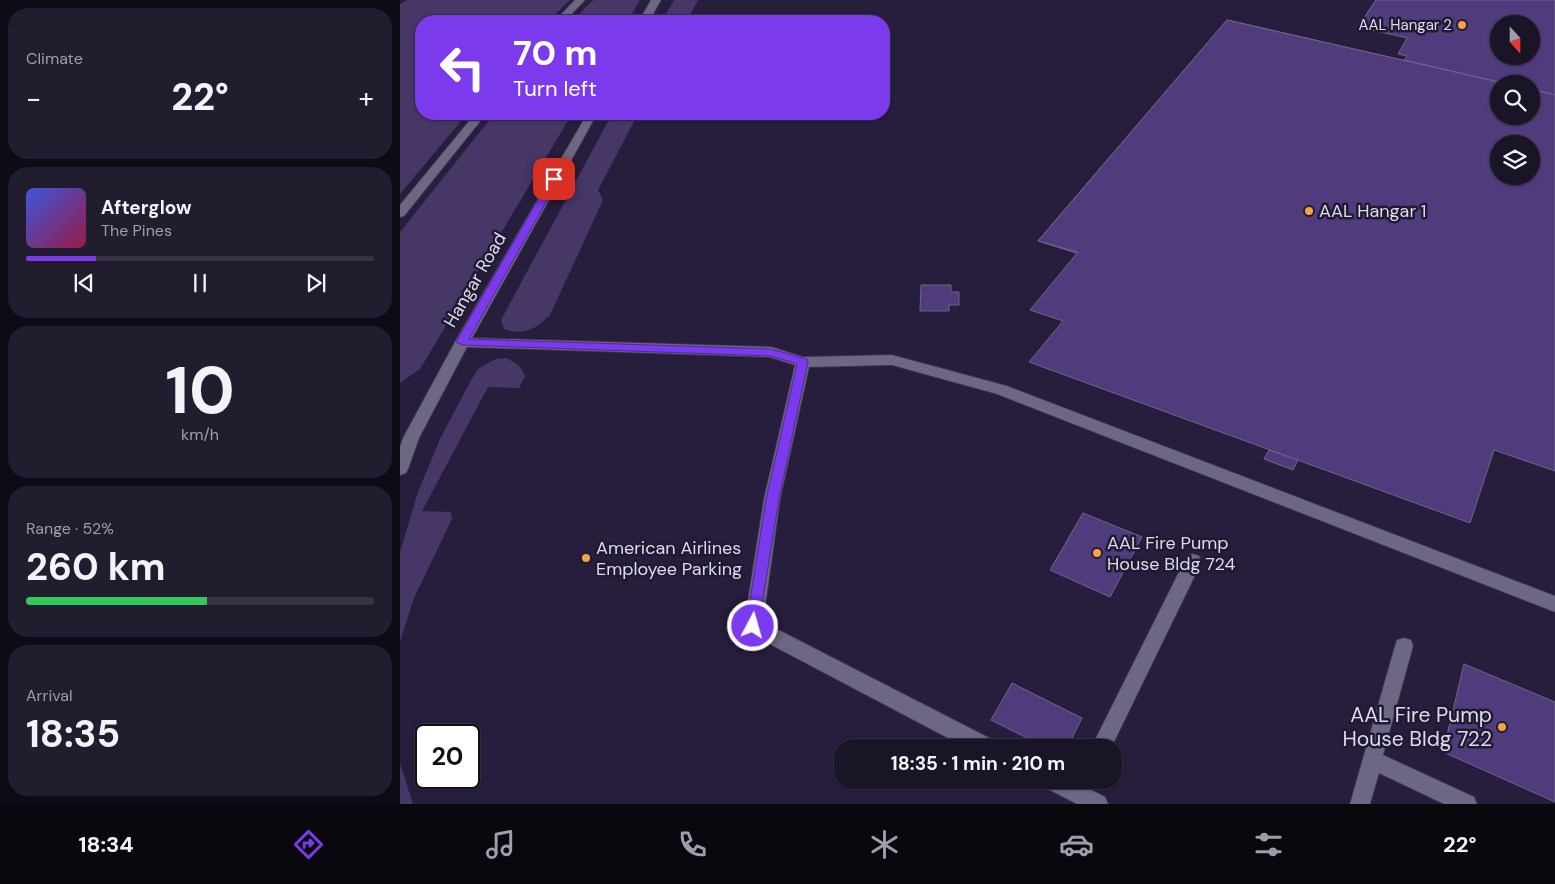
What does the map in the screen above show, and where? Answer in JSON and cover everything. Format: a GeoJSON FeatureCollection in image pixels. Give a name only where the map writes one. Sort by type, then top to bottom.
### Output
{"type":"FeatureCollection","features":[{"type":"Feature","properties":{"kind":"street"},"geometry":{"type":"LineString","coordinates":[[566,15],[580,0]]}},
{"type":"Feature","properties":{"kind":"street"},"geometry":{"type":"LineString","coordinates":[[647,15],[656,0]]}},
{"type":"Feature","properties":{"kind":"street"},"geometry":{"type":"LineString","coordinates":[[400,213],[476,120]]}},
{"type":"Feature","properties":{"kind":"street","name":"Hangar Road"},"geometry":{"type":"LineString","coordinates":[[400,469],[406,438],[589,120]]}},
{"type":"Feature","properties":{"kind":"street"},"geometry":{"type":"LineString","coordinates":[[462,342],[771,352],[803,362],[892,360],[1002,390],[1555,604]]}},
{"type":"Feature","properties":{"kind":"street"},"geometry":{"type":"LineString","coordinates":[[803,362],[772,499],[753,626],[971,739]]}},
{"type":"Feature","properties":{"kind":"street"},"geometry":{"type":"LineString","coordinates":[[1105,739],[1193,561]]}},
{"type":"Feature","properties":{"kind":"street"},"geometry":{"type":"LineString","coordinates":[[1360,804],[1404,646]]}},
{"type":"Feature","properties":{"kind":"street"},"geometry":{"type":"LineString","coordinates":[[1372,760],[1467,804]]}},
{"type":"Feature","properties":{"kind":"street"},"geometry":{"type":"LineString","coordinates":[[1082,789],[1098,804]]}},
{"type":"Feature","properties":{"kind":"shaded area"},"geometry":{"type":"Polygon","coordinates":[[[400,0],[1555,0],[1555,804],[400,804],[400,0]]]}},
{"type":"Feature","properties":{"kind":"shaded area"},"geometry":{"type":"Polygon","coordinates":[[[407,0],[570,0],[554,15],[415,15],[415,120],[462,120],[400,194],[400,4],[407,0]]]}},
{"type":"Feature","properties":{"kind":"shaded area"},"geometry":{"type":"Polygon","coordinates":[[[593,0],[640,0],[631,15],[578,15],[593,0]]]}},
{"type":"Feature","properties":{"kind":"shaded area"},"geometry":{"type":"Polygon","coordinates":[[[674,0],[698,0],[690,15],[665,15],[674,0]]]}},
{"type":"Feature","properties":{"kind":"shaded area"},"geometry":{"type":"Polygon","coordinates":[[[489,120],[568,120],[420,369],[400,383],[400,232],[489,120]]]}},
{"type":"Feature","properties":{"kind":"shaded area"},"geometry":{"type":"Polygon","coordinates":[[[609,120],[635,120],[598,190],[603,200],[550,315],[530,330],[518,332],[504,329],[501,320],[609,120]]]}},
{"type":"Feature","properties":{"kind":"shaded area"},"geometry":{"type":"Polygon","coordinates":[[[506,358],[518,365],[525,376],[519,388],[488,387],[422,511],[451,512],[452,519],[414,598],[400,642],[400,552],[418,492],[440,439],[471,380],[479,368],[496,359],[506,358]]]}},
{"type":"Feature","properties":{"kind":"shaded area"},"geometry":{"type":"Polygon","coordinates":[[[400,763],[413,804],[400,804],[400,763]]]}},
{"type":"Feature","properties":{"kind":"building","name":"AAL Hangar 2"},"geometry":{"type":"Polygon","coordinates":[[[1376,0],[1555,0],[1555,53],[1540,50],[1540,15],[1490,15],[1490,39],[1392,18],[1384,32],[1358,27],[1376,0]]]}},
{"type":"Feature","properties":{"kind":"building"},"geometry":{"type":"Polygon","coordinates":[[[1376,0],[1555,0],[1555,95],[1540,91],[1540,75],[1490,75],[1490,80],[1404,60],[1407,56],[1398,54],[1407,38],[1358,27],[1376,0]]]}},
{"type":"Feature","properties":{"kind":"building","name":"AAL Hangar 1"},"geometry":{"type":"Polygon","coordinates":[[[1227,20],[1490,80],[1490,125],[1540,125],[1540,91],[1555,95],[1555,405],[1038,241],[1227,20]]]}},
{"type":"Feature","properties":{"kind":"building","name":"AAL Hangar 1"},"geometry":{"type":"Polygon","coordinates":[[[1227,20],[1490,80],[1490,125],[1540,125],[1540,91],[1555,95],[1555,471],[1494,450],[1470,523],[1029,362],[1063,321],[1030,310],[1078,252],[1038,241],[1227,20]]]}},
{"type":"Feature","properties":{"kind":"building"},"geometry":{"type":"Polygon","coordinates":[[[921,285],[951,285],[951,292],[959,292],[959,305],[949,305],[949,311],[920,311],[921,285]]]}},
{"type":"Feature","properties":{"kind":"building"},"geometry":{"type":"Polygon","coordinates":[[[1269,450],[1298,460],[1293,470],[1264,459],[1269,450]]]}},
{"type":"Feature","properties":{"kind":"building","name":"AAL Fire Pump House Bldg 724"},"geometry":{"type":"Polygon","coordinates":[[[1083,513],[1142,537],[1110,597],[1050,570],[1083,513]]]}},
{"type":"Feature","properties":{"kind":"building","name":"AAL Fire Pump House Bldg 722"},"geometry":{"type":"Polygon","coordinates":[[[1464,664],[1555,702],[1555,802],[1443,752],[1464,664]]]}},
{"type":"Feature","properties":{"kind":"building"},"geometry":{"type":"Polygon","coordinates":[[[1012,683],[1082,718],[1072,739],[1029,739],[991,720],[1012,683]]]}},
{"type":"Feature","properties":{"kind":"place","name":"AAL Hangar 2"},"geometry":{"type":"Point","coordinates":[1462,25]}},
{"type":"Feature","properties":{"kind":"place","name":"AAL Hangar 1"},"geometry":{"type":"Point","coordinates":[1309,211]}},
{"type":"Feature","properties":{"kind":"place","name":"AAL Fire Pump House Bldg 724"},"geometry":{"type":"Point","coordinates":[1097,553]}},
{"type":"Feature","properties":{"kind":"place","name":"American Airlines Employee Parking"},"geometry":{"type":"Point","coordinates":[586,558]}},
{"type":"Feature","properties":{"kind":"place","name":"AAL Fire Pump House Bldg 722"},"geometry":{"type":"Point","coordinates":[1502,727]}},
{"type":"Feature","properties":{"kind":"route"},"geometry":{"type":"LineString","coordinates":[[554,179],[462,342],[771,352],[803,362],[772,499],[753,626]]}}]}
